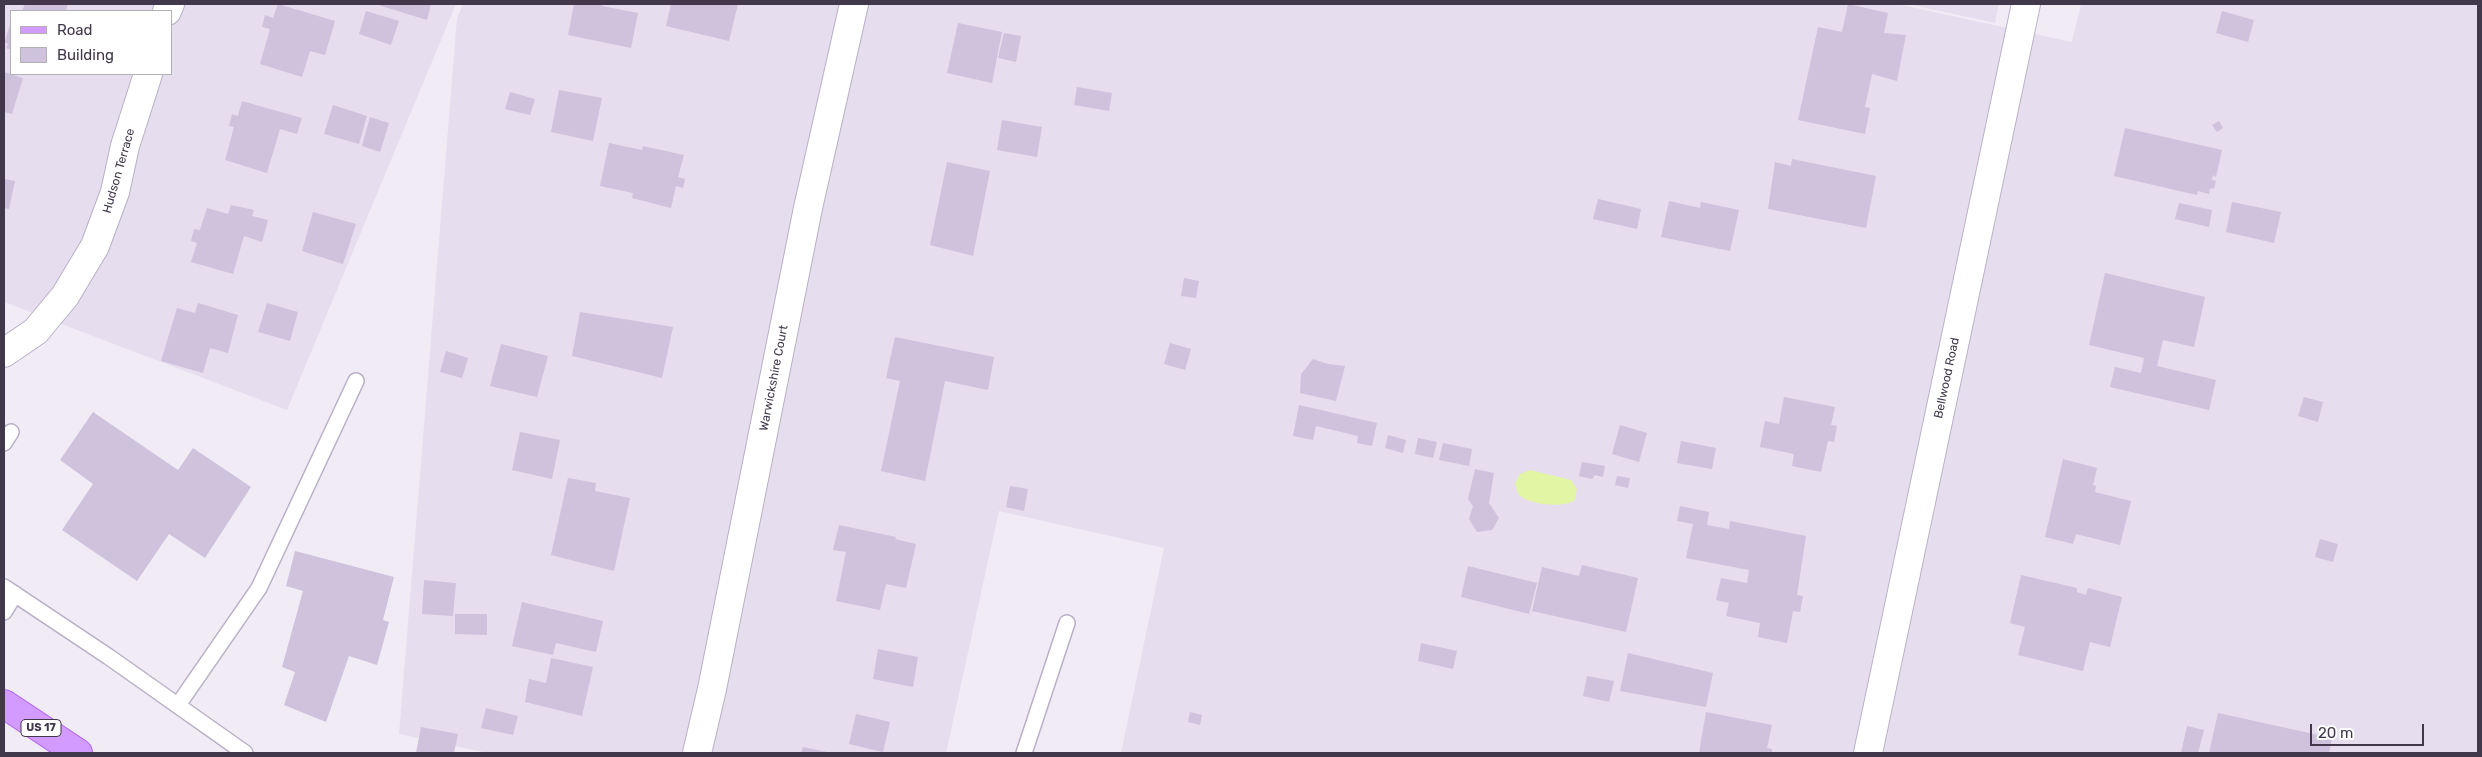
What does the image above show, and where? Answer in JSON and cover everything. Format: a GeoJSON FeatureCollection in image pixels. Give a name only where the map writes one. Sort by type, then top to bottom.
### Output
{"type":"FeatureCollection","features":[{"type":"Feature","properties":{"kind":"main road","name":"US 17"},"geometry":{"type":"LineString","coordinates":[[4,704],[78,753]]}},
{"type":"Feature","properties":{"kind":"street","name":"Warwickshire Court"},"geometry":{"type":"LineString","coordinates":[[697,753],[714,680],[808,208],[854,4]]}},
{"type":"Feature","properties":{"kind":"street","name":"Bellwood Road"},"geometry":{"type":"LineString","coordinates":[[1868,753],[2026,4]]}},
{"type":"Feature","properties":{"kind":"street","name":"Hudson Terrace"},"geometry":{"type":"LineString","coordinates":[[4,353],[36,331],[65,296],[95,246],[116,192],[125,146],[148,75]]}},
{"type":"Feature","properties":{"kind":"lane"},"geometry":{"type":"LineString","coordinates":[[178,705],[259,588],[356,381]]}},
{"type":"Feature","properties":{"kind":"lane"},"geometry":{"type":"LineString","coordinates":[[4,612],[10,591],[245,753]]}},
{"type":"Feature","properties":{"kind":"lane"},"geometry":{"type":"LineString","coordinates":[[1024,753],[1067,623]]}},
{"type":"Feature","properties":{"kind":"shaded area"},"geometry":{"type":"Polygon","coordinates":[[[4,4],[456,4],[287,410],[4,302],[4,4]]]}},
{"type":"Feature","properties":{"kind":"shaded area"},"geometry":{"type":"Polygon","coordinates":[[[463,4],[1897,4],[2072,42],[2081,4],[2478,4],[2478,753],[1121,753],[1164,548],[999,511],[946,753],[488,753],[399,734],[457,18],[463,4]]]}},
{"type":"Feature","properties":{"kind":"shaded area"},"geometry":{"type":"Polygon","coordinates":[[[1908,4],[1999,4],[1995,23],[1908,4]]]}},
{"type":"Feature","properties":{"kind":"shaded area"},"geometry":{"type":"Polygon","coordinates":[[[1530,470],[1571,480],[1577,489],[1575,500],[1556,505],[1541,504],[1520,496],[1515,483],[1520,474],[1530,470]]]}},
{"type":"Feature","properties":{"kind":"building"},"geometry":{"type":"Polygon","coordinates":[[[25,4],[68,4],[66,10],[22,10],[25,4]]]}},
{"type":"Feature","properties":{"kind":"building"},"geometry":{"type":"Polygon","coordinates":[[[278,4],[335,21],[325,55],[310,51],[302,77],[260,64],[270,29],[262,27],[265,15],[273,18],[278,4]]]}},
{"type":"Feature","properties":{"kind":"building"},"geometry":{"type":"Polygon","coordinates":[[[375,4],[431,4],[427,20],[375,4]]]}},
{"type":"Feature","properties":{"kind":"building"},"geometry":{"type":"Polygon","coordinates":[[[574,4],[602,4],[602,6],[638,13],[631,48],[568,35],[574,4]]]}},
{"type":"Feature","properties":{"kind":"building"},"geometry":{"type":"Polygon","coordinates":[[[671,4],[738,4],[729,41],[666,26],[671,4]]]}},
{"type":"Feature","properties":{"kind":"building"},"geometry":{"type":"Polygon","coordinates":[[[1848,4],[1888,13],[1884,33],[1906,35],[1897,81],[1872,74],[1865,107],[1870,108],[1865,134],[1798,120],[1818,27],[1842,32],[1848,4]]]}},
{"type":"Feature","properties":{"kind":"building"},"geometry":{"type":"Polygon","coordinates":[[[366,11],[399,21],[391,45],[359,34],[366,11]]]}},
{"type":"Feature","properties":{"kind":"building"},"geometry":{"type":"Polygon","coordinates":[[[2222,11],[2254,20],[2248,42],[2216,33],[2222,11]]]}},
{"type":"Feature","properties":{"kind":"building"},"geometry":{"type":"Polygon","coordinates":[[[958,23],[1002,32],[992,83],[947,73],[958,23]]]}},
{"type":"Feature","properties":{"kind":"building"},"geometry":{"type":"Polygon","coordinates":[[[9,27],[10,50],[6,48],[8,44],[5,42],[9,27]]]}},
{"type":"Feature","properties":{"kind":"building"},"geometry":{"type":"Polygon","coordinates":[[[1004,33],[1021,36],[1016,62],[998,58],[1004,33]]]}},
{"type":"Feature","properties":{"kind":"building"},"geometry":{"type":"Polygon","coordinates":[[[4,72],[23,78],[12,114],[4,112],[4,72]]]}},
{"type":"Feature","properties":{"kind":"building"},"geometry":{"type":"Polygon","coordinates":[[[1077,87],[1112,93],[1109,111],[1074,105],[1077,87]]]}},
{"type":"Feature","properties":{"kind":"building"},"geometry":{"type":"Polygon","coordinates":[[[559,90],[602,98],[593,141],[551,132],[559,90]]]}},
{"type":"Feature","properties":{"kind":"building"},"geometry":{"type":"Polygon","coordinates":[[[510,92],[535,99],[530,115],[505,109],[510,92]]]}},
{"type":"Feature","properties":{"kind":"building"},"geometry":{"type":"Polygon","coordinates":[[[242,101],[302,118],[297,134],[280,129],[267,173],[225,160],[234,127],[229,126],[232,114],[238,116],[242,101]]]}},
{"type":"Feature","properties":{"kind":"building"},"geometry":{"type":"Polygon","coordinates":[[[333,105],[367,116],[359,144],[324,134],[333,105]]]}},
{"type":"Feature","properties":{"kind":"building"},"geometry":{"type":"Polygon","coordinates":[[[370,117],[389,123],[380,152],[362,146],[370,117]]]}},
{"type":"Feature","properties":{"kind":"building"},"geometry":{"type":"Polygon","coordinates":[[[1002,120],[1042,127],[1037,157],[997,150],[1002,120]]]}},
{"type":"Feature","properties":{"kind":"building"},"geometry":{"type":"Polygon","coordinates":[[[2219,121],[2223,128],[2217,132],[2212,125],[2219,121]]]}},
{"type":"Feature","properties":{"kind":"building"},"geometry":{"type":"Polygon","coordinates":[[[2125,128],[2222,150],[2216,177],[2213,175],[2212,180],[2216,181],[2214,189],[2210,188],[2209,194],[2198,191],[2197,195],[2114,176],[2125,128]]]}},
{"type":"Feature","properties":{"kind":"building"},"geometry":{"type":"Polygon","coordinates":[[[609,143],[642,150],[643,146],[684,155],[678,177],[685,179],[683,188],[676,186],[671,208],[632,198],[633,193],[600,186],[609,143]]]}},
{"type":"Feature","properties":{"kind":"building"},"geometry":{"type":"Polygon","coordinates":[[[1792,159],[1876,176],[1866,228],[1768,209],[1775,162],[1791,166],[1792,159]]]}},
{"type":"Feature","properties":{"kind":"building"},"geometry":{"type":"Polygon","coordinates":[[[947,162],[990,171],[973,256],[930,245],[947,162]]]}},
{"type":"Feature","properties":{"kind":"building"},"geometry":{"type":"Polygon","coordinates":[[[4,179],[15,181],[9,209],[4,208],[4,179]]]}},
{"type":"Feature","properties":{"kind":"building"},"geometry":{"type":"Polygon","coordinates":[[[1598,199],[1641,209],[1637,229],[1593,219],[1598,199]]]}},
{"type":"Feature","properties":{"kind":"building"},"geometry":{"type":"Polygon","coordinates":[[[1669,201],[1700,208],[1701,202],[1739,210],[1730,251],[1661,237],[1669,201]]]}},
{"type":"Feature","properties":{"kind":"building"},"geometry":{"type":"Polygon","coordinates":[[[2232,202],[2281,212],[2274,243],[2226,232],[2232,202]]]}},
{"type":"Feature","properties":{"kind":"building"},"geometry":{"type":"Polygon","coordinates":[[[2179,203],[2212,210],[2209,227],[2175,219],[2179,203]]]}},
{"type":"Feature","properties":{"kind":"building"},"geometry":{"type":"Polygon","coordinates":[[[231,205],[254,210],[252,216],[268,220],[262,242],[244,236],[233,274],[191,262],[197,243],[191,241],[194,229],[200,230],[207,208],[228,214],[231,205]]]}},
{"type":"Feature","properties":{"kind":"building"},"geometry":{"type":"Polygon","coordinates":[[[313,212],[356,224],[343,264],[302,251],[313,212]]]}},
{"type":"Feature","properties":{"kind":"building"},"geometry":{"type":"Polygon","coordinates":[[[2105,273],[2205,297],[2194,347],[2163,340],[2157,366],[2216,380],[2209,410],[2110,387],[2115,367],[2141,373],[2144,358],[2089,345],[2105,273]]]}},
{"type":"Feature","properties":{"kind":"building"},"geometry":{"type":"Polygon","coordinates":[[[1184,278],[1199,281],[1196,298],[1181,296],[1184,278]]]}},
{"type":"Feature","properties":{"kind":"building"},"geometry":{"type":"Polygon","coordinates":[[[198,303],[238,315],[228,353],[210,348],[203,373],[161,361],[177,308],[195,313],[198,303]]]}},
{"type":"Feature","properties":{"kind":"building"},"geometry":{"type":"Polygon","coordinates":[[[267,303],[298,312],[290,341],[258,332],[267,303]]]}},
{"type":"Feature","properties":{"kind":"building"},"geometry":{"type":"Polygon","coordinates":[[[580,312],[673,327],[662,378],[572,356],[580,312]]]}},
{"type":"Feature","properties":{"kind":"building"},"geometry":{"type":"Polygon","coordinates":[[[895,337],[994,357],[988,390],[945,381],[925,481],[881,471],[900,381],[886,378],[895,337]]]}},
{"type":"Feature","properties":{"kind":"building"},"geometry":{"type":"Polygon","coordinates":[[[1170,343],[1191,349],[1185,370],[1164,364],[1170,343]]]}},
{"type":"Feature","properties":{"kind":"building"},"geometry":{"type":"Polygon","coordinates":[[[501,344],[548,356],[537,397],[490,386],[501,344]]]}},
{"type":"Feature","properties":{"kind":"building"},"geometry":{"type":"Polygon","coordinates":[[[446,351],[468,358],[462,378],[440,372],[446,351]]]}},
{"type":"Feature","properties":{"kind":"building"},"geometry":{"type":"Polygon","coordinates":[[[1313,359],[1328,364],[1345,366],[1336,401],[1300,393],[1301,374],[1313,359]]]}},
{"type":"Feature","properties":{"kind":"building"},"geometry":{"type":"Polygon","coordinates":[[[1784,397],[1835,407],[1831,425],[1837,426],[1834,442],[1828,441],[1821,472],[1792,466],[1794,454],[1760,447],[1765,421],[1779,424],[1784,397]]]}},
{"type":"Feature","properties":{"kind":"building"},"geometry":{"type":"Polygon","coordinates":[[[2304,397],[2323,402],[2318,422],[2298,416],[2304,397]]]}},
{"type":"Feature","properties":{"kind":"building"},"geometry":{"type":"Polygon","coordinates":[[[1299,405],[1377,423],[1372,446],[1357,443],[1358,436],[1316,426],[1313,440],[1293,436],[1299,405]]]}},
{"type":"Feature","properties":{"kind":"building"},"geometry":{"type":"Polygon","coordinates":[[[93,412],[178,470],[193,448],[251,487],[205,558],[169,534],[137,581],[62,530],[93,484],[60,460],[93,412]]]}},
{"type":"Feature","properties":{"kind":"building"},"geometry":{"type":"Polygon","coordinates":[[[1620,425],[1647,433],[1639,462],[1612,454],[1620,425]]]}},
{"type":"Feature","properties":{"kind":"building"},"geometry":{"type":"Polygon","coordinates":[[[520,432],[560,440],[552,479],[512,470],[520,432]]]}},
{"type":"Feature","properties":{"kind":"building"},"geometry":{"type":"Polygon","coordinates":[[[1388,435],[1406,440],[1403,453],[1385,448],[1388,435]]]}},
{"type":"Feature","properties":{"kind":"building"},"geometry":{"type":"Polygon","coordinates":[[[1418,438],[1437,442],[1433,458],[1415,454],[1418,438]]]}},
{"type":"Feature","properties":{"kind":"building"},"geometry":{"type":"Polygon","coordinates":[[[1681,441],[1716,448],[1712,469],[1677,463],[1681,441]]]}},
{"type":"Feature","properties":{"kind":"building"},"geometry":{"type":"Polygon","coordinates":[[[1443,443],[1472,449],[1469,466],[1439,460],[1443,443]]]}},
{"type":"Feature","properties":{"kind":"building"},"geometry":{"type":"Polygon","coordinates":[[[2063,459],[2097,468],[2093,485],[2096,486],[2095,492],[2131,501],[2120,545],[2076,534],[2073,544],[2045,537],[2063,459]]]}},
{"type":"Feature","properties":{"kind":"building"},"geometry":{"type":"Polygon","coordinates":[[[1582,462],[1605,466],[1603,477],[1595,475],[1592,479],[1579,476],[1582,462]]]}},
{"type":"Feature","properties":{"kind":"building"},"geometry":{"type":"Polygon","coordinates":[[[1475,469],[1494,473],[1489,503],[1499,518],[1492,530],[1477,532],[1469,519],[1473,506],[1468,499],[1475,469]]]}},
{"type":"Feature","properties":{"kind":"building"},"geometry":{"type":"Polygon","coordinates":[[[1617,476],[1630,478],[1628,488],[1615,485],[1617,476]]]}},
{"type":"Feature","properties":{"kind":"building"},"geometry":{"type":"Polygon","coordinates":[[[568,478],[596,483],[595,491],[630,498],[614,571],[551,555],[568,478]]]}},
{"type":"Feature","properties":{"kind":"building"},"geometry":{"type":"Polygon","coordinates":[[[1010,486],[1028,489],[1024,511],[1006,507],[1010,486]]]}},
{"type":"Feature","properties":{"kind":"building"},"geometry":{"type":"Polygon","coordinates":[[[1680,506],[1709,512],[1707,525],[1729,529],[1730,521],[1806,536],[1797,595],[1803,596],[1800,612],[1793,611],[1787,643],[1758,637],[1760,623],[1726,616],[1729,603],[1716,600],[1721,578],[1747,583],[1749,570],[1686,558],[1693,524],[1677,521],[1680,506]]]}},
{"type":"Feature","properties":{"kind":"building"},"geometry":{"type":"Polygon","coordinates":[[[839,525],[896,537],[895,539],[916,544],[906,588],[886,584],[880,610],[836,601],[846,552],[833,550],[839,525]]]}},
{"type":"Feature","properties":{"kind":"building"},"geometry":{"type":"Polygon","coordinates":[[[2320,539],[2338,544],[2333,562],[2315,557],[2320,539]]]}},
{"type":"Feature","properties":{"kind":"building"},"geometry":{"type":"Polygon","coordinates":[[[295,551],[394,577],[383,620],[389,622],[377,665],[349,656],[326,722],[284,705],[295,672],[282,667],[303,591],[286,586],[295,551]]]}},
{"type":"Feature","properties":{"kind":"building"},"geometry":{"type":"Polygon","coordinates":[[[1582,565],[1638,578],[1626,632],[1532,611],[1542,567],[1579,576],[1582,565]]]}},
{"type":"Feature","properties":{"kind":"building"},"geometry":{"type":"Polygon","coordinates":[[[1468,566],[1537,583],[1529,614],[1461,597],[1468,566]]]}},
{"type":"Feature","properties":{"kind":"building"},"geometry":{"type":"Polygon","coordinates":[[[2021,575],[2077,588],[2077,592],[2086,595],[2088,588],[2122,597],[2110,647],[2090,642],[2083,671],[2018,655],[2025,627],[2010,623],[2021,575]]]}},
{"type":"Feature","properties":{"kind":"building"},"geometry":{"type":"Polygon","coordinates":[[[424,580],[456,583],[453,616],[422,614],[424,580]]]}},
{"type":"Feature","properties":{"kind":"building"},"geometry":{"type":"Polygon","coordinates":[[[522,602],[603,621],[596,652],[556,643],[553,655],[512,646],[522,602]]]}},
{"type":"Feature","properties":{"kind":"building"},"geometry":{"type":"Polygon","coordinates":[[[455,614],[487,614],[487,635],[455,634],[455,614]]]}},
{"type":"Feature","properties":{"kind":"building"},"geometry":{"type":"Polygon","coordinates":[[[1421,643],[1457,651],[1453,669],[1418,661],[1421,643]]]}},
{"type":"Feature","properties":{"kind":"building"},"geometry":{"type":"Polygon","coordinates":[[[878,649],[918,657],[913,687],[873,679],[878,649]]]}},
{"type":"Feature","properties":{"kind":"building"},"geometry":{"type":"Polygon","coordinates":[[[1628,653],[1713,673],[1706,707],[1620,691],[1628,653]]]}},
{"type":"Feature","properties":{"kind":"building"},"geometry":{"type":"Polygon","coordinates":[[[551,658],[593,667],[582,716],[525,702],[529,679],[546,683],[551,658]]]}},
{"type":"Feature","properties":{"kind":"building"},"geometry":{"type":"Polygon","coordinates":[[[1587,676],[1614,681],[1609,702],[1583,696],[1587,676]]]}},
{"type":"Feature","properties":{"kind":"building"},"geometry":{"type":"Polygon","coordinates":[[[486,708],[518,716],[513,735],[481,728],[486,708]]]}},
{"type":"Feature","properties":{"kind":"building"},"geometry":{"type":"Polygon","coordinates":[[[1190,712],[1202,715],[1200,725],[1188,722],[1190,712]]]}},
{"type":"Feature","properties":{"kind":"building"},"geometry":{"type":"Polygon","coordinates":[[[1706,712],[1772,725],[1767,748],[1772,749],[1772,753],[1699,753],[1706,712]]]}},
{"type":"Feature","properties":{"kind":"building"},"geometry":{"type":"Polygon","coordinates":[[[2218,713],[2332,738],[2329,753],[2209,753],[2218,713]]]}},
{"type":"Feature","properties":{"kind":"building"},"geometry":{"type":"Polygon","coordinates":[[[856,714],[890,722],[883,752],[849,744],[856,714]]]}},
{"type":"Feature","properties":{"kind":"building"},"geometry":{"type":"Polygon","coordinates":[[[2187,726],[2204,730],[2198,753],[2181,753],[2187,726]]]}},
{"type":"Feature","properties":{"kind":"building"},"geometry":{"type":"Polygon","coordinates":[[[421,727],[458,734],[454,753],[416,753],[421,727]]]}},
{"type":"Feature","properties":{"kind":"building"},"geometry":{"type":"Polygon","coordinates":[[[803,747],[827,752],[827,753],[801,753],[803,747]]]}}]}
